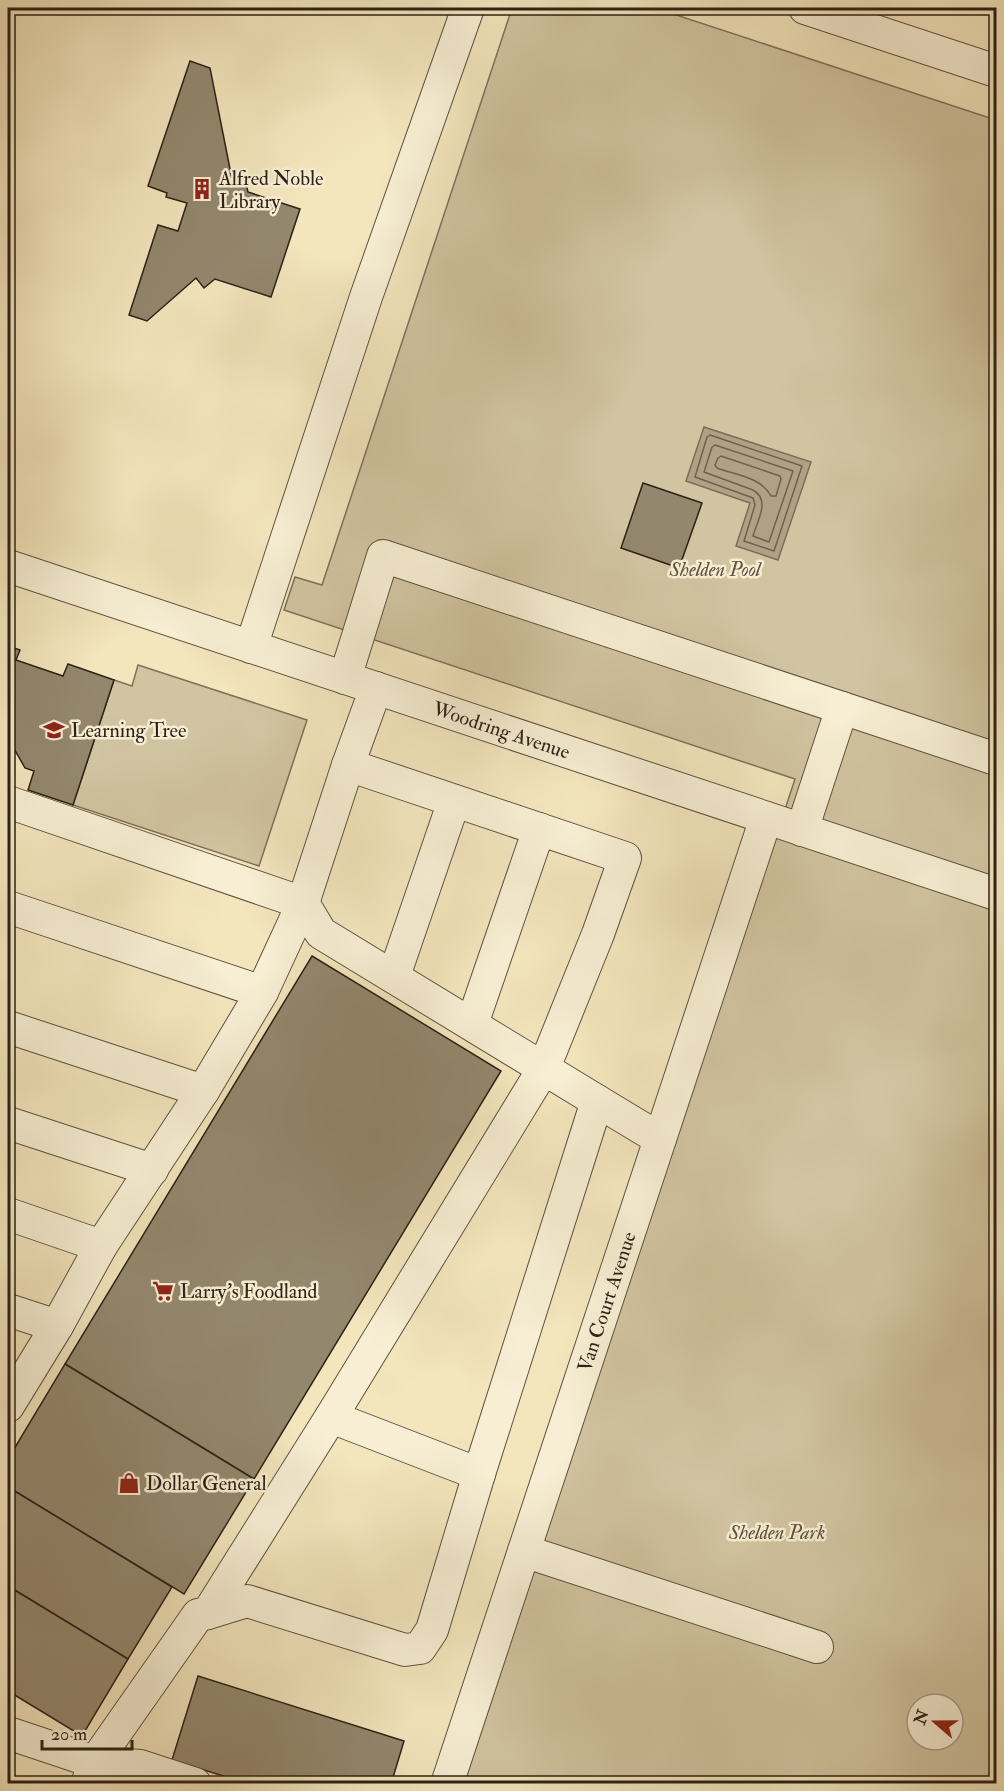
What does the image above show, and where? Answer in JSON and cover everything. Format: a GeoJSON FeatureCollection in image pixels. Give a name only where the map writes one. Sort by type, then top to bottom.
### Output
{"type":"FeatureCollection","features":[{"type":"Feature","properties":{"kind":"street"},"geometry":{"type":"LineString","coordinates":[[251,647],[366,297],[468,8]]}},
{"type":"Feature","properties":{"kind":"street"},"geometry":{"type":"LineString","coordinates":[[805,8],[996,72]]}},
{"type":"Feature","properties":{"kind":"street"},"geometry":{"type":"LineString","coordinates":[[345,678],[383,556],[996,759]]}},
{"type":"Feature","properties":{"kind":"street","name":"Woodring Avenue"},"geometry":{"type":"LineString","coordinates":[[8,566],[996,894]]}},
{"type":"Feature","properties":{"kind":"street"},"geometry":{"type":"LineString","coordinates":[[8,1405],[57,1326],[101,1245],[203,1091],[262,992],[303,903],[376,688]]}},
{"type":"Feature","properties":{"kind":"street"},"geometry":{"type":"LineString","coordinates":[[802,830],[842,708]]}},
{"type":"Feature","properties":{"kind":"street"},"geometry":{"type":"LineString","coordinates":[[208,1612],[331,1417],[544,1068],[598,934],[625,858],[348,765]]}},
{"type":"Feature","properties":{"kind":"street"},"geometry":{"type":"LineString","coordinates":[[394,976],[454,801]]}},
{"type":"Feature","properties":{"kind":"street"},"geometry":{"type":"LineString","coordinates":[[8,802],[303,903],[321,933],[660,1139]]}},
{"type":"Feature","properties":{"kind":"street","name":"Van Court Avenue"},"geometry":{"type":"LineString","coordinates":[[447,1784],[766,818]]}},
{"type":"Feature","properties":{"kind":"street"},"geometry":{"type":"LineString","coordinates":[[472,1024],[539,829]]}},
{"type":"Feature","properties":{"kind":"street"},"geometry":{"type":"LineString","coordinates":[[8,907],[262,992]]}},
{"type":"Feature","properties":{"kind":"street"},"geometry":{"type":"LineString","coordinates":[[8,1028],[203,1091]]}},
{"type":"Feature","properties":{"kind":"street"},"geometry":{"type":"LineString","coordinates":[[91,1773],[198,1615],[247,1601],[405,1650],[420,1648],[432,1630],[597,1101]]}},
{"type":"Feature","properties":{"kind":"street"},"geometry":{"type":"LineString","coordinates":[[8,1123],[152,1170]]}},
{"type":"Feature","properties":{"kind":"street"},"geometry":{"type":"LineString","coordinates":[[8,1214],[101,1245]]}},
{"type":"Feature","properties":{"kind":"street"},"geometry":{"type":"LineString","coordinates":[[8,1310],[57,1326]]}},
{"type":"Feature","properties":{"kind":"street"},"geometry":{"type":"LineString","coordinates":[[331,1417],[479,1474]]}},
{"type":"Feature","properties":{"kind":"street"},"geometry":{"type":"LineString","coordinates":[[524,1551],[817,1647]]}},
{"type":"Feature","properties":{"kind":"street"},"geometry":{"type":"LineString","coordinates":[[8,1733],[91,1773],[140,1766],[195,1784]]}},
{"type":"Feature","properties":{"kind":"green space","name":"Shelden Park"},"geometry":{"type":"Polygon","coordinates":[[[512,8],[655,8],[996,120],[996,1783],[464,1783],[795,779],[284,610],[295,577],[322,585],[512,8]]]}},
{"type":"Feature","properties":{"kind":"green space"},"geometry":{"type":"Polygon","coordinates":[[[138,665],[307,720],[259,866],[73,805],[114,680],[132,686],[138,665]]]}},
{"type":"Feature","properties":{"kind":"water"},"geometry":{"type":"Polygon","coordinates":[[[704,427],[811,462],[778,560],[736,546],[750,503],[686,481],[704,427]]]}},
{"type":"Feature","properties":{"kind":"building","name":"Alfred Noble Library"},"geometry":{"type":"Polygon","coordinates":[[[190,61],[210,68],[233,184],[245,180],[248,192],[300,209],[271,297],[215,279],[204,288],[196,278],[147,321],[129,315],[158,225],[178,231],[187,203],[166,197],[167,193],[148,186],[190,61]]]}},
{"type":"Feature","properties":{"kind":"building"},"geometry":{"type":"Polygon","coordinates":[[[643,483],[702,503],[679,568],[621,548],[643,483]]]}},
{"type":"Feature","properties":{"kind":"building","name":"Learning Tree"},"geometry":{"type":"Polygon","coordinates":[[[8,646],[20,650],[16,660],[63,676],[68,664],[114,680],[73,805],[28,790],[34,771],[25,768],[8,738],[11,724],[8,723],[8,646]]]}},
{"type":"Feature","properties":{"kind":"building"},"geometry":{"type":"Polygon","coordinates":[[[312,956],[501,1071],[254,1479],[65,1364],[312,956]]]}},
{"type":"Feature","properties":{"kind":"building","name":"Dollar General"},"geometry":{"type":"Polygon","coordinates":[[[65,1364],[254,1479],[184,1594],[8,1487],[8,1459],[65,1364]]]}},
{"type":"Feature","properties":{"kind":"building"},"geometry":{"type":"Polygon","coordinates":[[[8,1487],[172,1587],[128,1659],[8,1586],[8,1487]]]}},
{"type":"Feature","properties":{"kind":"building"},"geometry":{"type":"Polygon","coordinates":[[[8,1586],[128,1659],[82,1736],[8,1691],[8,1586]]]}},
{"type":"Feature","properties":{"kind":"building"},"geometry":{"type":"Polygon","coordinates":[[[198,1676],[404,1741],[391,1784],[249,1784],[172,1760],[198,1676]]]}},
{"type":"Feature","properties":{"kind":"place","name":"Alfred Noble Library"},"geometry":{"type":"Point","coordinates":[202,189]}},
{"type":"Feature","properties":{"kind":"place","name":"Learning Tree"},"geometry":{"type":"Point","coordinates":[54,730]}},
{"type":"Feature","properties":{"kind":"place","name":"Larry's Foodland"},"geometry":{"type":"Point","coordinates":[163,1291]}},
{"type":"Feature","properties":{"kind":"place","name":"Dollar General"},"geometry":{"type":"Point","coordinates":[129,1483]}},
{"type":"Feature","properties":{"kind":"park label","name":"Shelden Pool"},"geometry":{"type":"Point","coordinates":[715,569]}}]}
